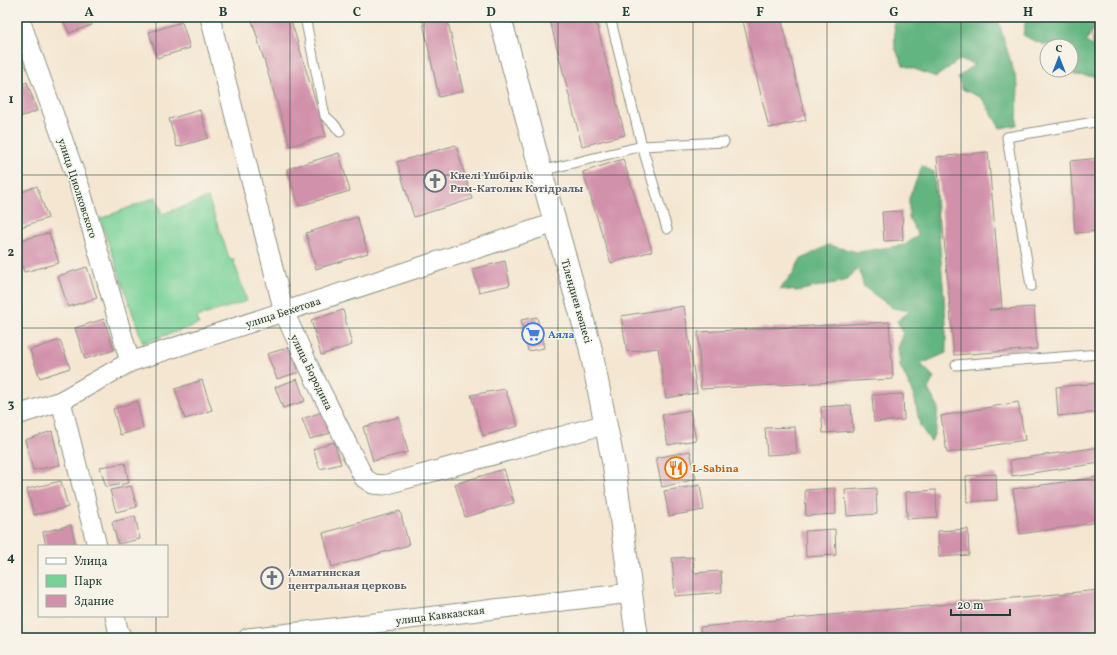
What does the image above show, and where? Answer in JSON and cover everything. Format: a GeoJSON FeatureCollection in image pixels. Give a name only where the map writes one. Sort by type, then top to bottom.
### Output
{"type":"FeatureCollection","features":[{"type":"Feature","properties":{"kind":"street","name":"улица Циолковского"},"geometry":{"type":"LineString","coordinates":[[19,17],[80,188],[130,362]]}},
{"type":"Feature","properties":{"kind":"street","name":"улица Бородина"},"geometry":{"type":"LineString","coordinates":[[210,17],[284,312],[310,369],[364,478],[373,484],[384,485],[606,424]]}},
{"type":"Feature","properties":{"kind":"street","name":"Тілендиев көшесі"},"geometry":{"type":"LineString","coordinates":[[500,17],[555,223],[590,346],[614,466],[637,638]]}},
{"type":"Feature","properties":{"kind":"street","name":"улица Бекетова"},"geometry":{"type":"LineString","coordinates":[[17,415],[61,401],[130,362],[555,223]]}},
{"type":"Feature","properties":{"kind":"street"},"geometry":{"type":"LineString","coordinates":[[61,401],[97,545]]}},
{"type":"Feature","properties":{"kind":"street","name":"улица Кавказская"},"geometry":{"type":"LineString","coordinates":[[248,638],[632,593]]}},
{"type":"Feature","properties":{"kind":"street"},"geometry":{"type":"LineString","coordinates":[[115,617],[118,630],[122,638]]}},
{"type":"Feature","properties":{"kind":"lane"},"geometry":{"type":"LineString","coordinates":[[304,17],[325,116],[340,132]]}},
{"type":"Feature","properties":{"kind":"lane"},"geometry":{"type":"LineString","coordinates":[[610,17],[642,146],[667,229]]}},
{"type":"Feature","properties":{"kind":"lane"},"geometry":{"type":"LineString","coordinates":[[1031,286],[1007,137],[1100,121]]}},
{"type":"Feature","properties":{"kind":"lane"},"geometry":{"type":"LineString","coordinates":[[541,171],[642,146],[724,142]]}},
{"type":"Feature","properties":{"kind":"lane"},"geometry":{"type":"LineString","coordinates":[[956,365],[1100,354]]}},
{"type":"Feature","properties":{"kind":"green space"},"geometry":{"type":"Polygon","coordinates":[[[901,17],[997,17],[1018,85],[1017,125],[1000,128],[982,98],[962,89],[958,77],[975,64],[959,60],[936,77],[903,65],[895,48],[894,20],[901,17]]]}},
{"type":"Feature","properties":{"kind":"green space"},"geometry":{"type":"Polygon","coordinates":[[[1100,17],[1086,42],[1100,50],[1100,77],[1079,75],[1079,38],[1039,38],[1039,42],[1035,41],[1023,35],[1026,18],[1100,17]]]}},
{"type":"Feature","properties":{"kind":"green space"},"geometry":{"type":"Polygon","coordinates":[[[922,166],[934,172],[946,322],[946,353],[921,364],[934,377],[928,389],[938,407],[936,429],[931,442],[920,426],[914,395],[900,366],[898,347],[903,332],[897,321],[910,311],[893,308],[864,287],[859,269],[844,281],[797,291],[780,289],[793,273],[800,260],[828,245],[857,252],[905,245],[918,235],[909,218],[909,198],[922,166]]]}},
{"type":"Feature","properties":{"kind":"green space"},"geometry":{"type":"Polygon","coordinates":[[[156,197],[162,214],[208,198],[230,260],[233,259],[247,301],[197,317],[199,324],[143,343],[100,219],[156,197]]]}},
{"type":"Feature","properties":{"kind":"building"},"geometry":{"type":"Polygon","coordinates":[[[62,17],[89,17],[92,25],[69,33],[62,17]]]}},
{"type":"Feature","properties":{"kind":"building"},"geometry":{"type":"Polygon","coordinates":[[[251,17],[290,17],[326,136],[290,146],[251,17]]]}},
{"type":"Feature","properties":{"kind":"building"},"geometry":{"type":"Polygon","coordinates":[[[447,17],[463,91],[439,97],[422,18],[447,17]]]}},
{"type":"Feature","properties":{"kind":"building"},"geometry":{"type":"Polygon","coordinates":[[[549,17],[595,17],[625,135],[582,146],[549,17]]]}},
{"type":"Feature","properties":{"kind":"building"},"geometry":{"type":"Polygon","coordinates":[[[742,17],[781,17],[806,120],[769,128],[742,17]]]}},
{"type":"Feature","properties":{"kind":"building"},"geometry":{"type":"Polygon","coordinates":[[[182,22],[190,48],[157,58],[149,32],[182,22]]]}},
{"type":"Feature","properties":{"kind":"building"},"geometry":{"type":"Polygon","coordinates":[[[1100,26],[1100,53],[1097,54],[1093,27],[1100,26]]]}},
{"type":"Feature","properties":{"kind":"building"},"geometry":{"type":"Polygon","coordinates":[[[27,82],[37,111],[17,118],[17,86],[27,82]]]}},
{"type":"Feature","properties":{"kind":"building"},"geometry":{"type":"Polygon","coordinates":[[[200,110],[208,138],[177,147],[169,119],[200,110]]]}},
{"type":"Feature","properties":{"kind":"building","name":"Киелі Үшбірлік Рим-Католик Кәтідралы"},"geometry":{"type":"Polygon","coordinates":[[[456,145],[472,199],[414,217],[397,162],[456,145]]]}},
{"type":"Feature","properties":{"kind":"building"},"geometry":{"type":"Polygon","coordinates":[[[988,152],[1002,308],[989,310],[1034,307],[1037,349],[954,355],[937,157],[988,152]]]}},
{"type":"Feature","properties":{"kind":"building"},"geometry":{"type":"Polygon","coordinates":[[[339,153],[350,191],[299,206],[287,169],[339,153]]]}},
{"type":"Feature","properties":{"kind":"building"},"geometry":{"type":"Polygon","coordinates":[[[1100,158],[1100,231],[1075,233],[1070,161],[1100,158]]]}},
{"type":"Feature","properties":{"kind":"building"},"geometry":{"type":"Polygon","coordinates":[[[623,159],[652,251],[611,263],[583,172],[623,159]]]}},
{"type":"Feature","properties":{"kind":"building"},"geometry":{"type":"Polygon","coordinates":[[[37,186],[48,218],[18,228],[17,194],[37,186]]]}},
{"type":"Feature","properties":{"kind":"building"},"geometry":{"type":"Polygon","coordinates":[[[902,211],[903,240],[884,241],[882,212],[902,211]]]}},
{"type":"Feature","properties":{"kind":"building"},"geometry":{"type":"Polygon","coordinates":[[[357,217],[368,253],[316,269],[306,233],[357,217]]]}},
{"type":"Feature","properties":{"kind":"building"},"geometry":{"type":"Polygon","coordinates":[[[49,233],[59,263],[24,272],[17,250],[17,241],[49,233]]]}},
{"type":"Feature","properties":{"kind":"building"},"geometry":{"type":"Polygon","coordinates":[[[505,261],[510,285],[479,292],[473,269],[505,261]]]}},
{"type":"Feature","properties":{"kind":"building"},"geometry":{"type":"Polygon","coordinates":[[[87,267],[97,298],[68,307],[58,276],[87,267]]]}},
{"type":"Feature","properties":{"kind":"building"},"geometry":{"type":"Polygon","coordinates":[[[684,306],[697,393],[666,398],[658,348],[627,352],[621,316],[684,306]]]}},
{"type":"Feature","properties":{"kind":"building"},"geometry":{"type":"Polygon","coordinates":[[[343,310],[352,345],[321,355],[311,320],[343,310]]]}},
{"type":"Feature","properties":{"kind":"building","name":"Аяла"},"geometry":{"type":"Polygon","coordinates":[[[537,317],[544,348],[528,351],[521,320],[537,317]]]}},
{"type":"Feature","properties":{"kind":"building"},"geometry":{"type":"Polygon","coordinates":[[[104,319],[114,350],[85,359],[75,328],[104,319]]]}},
{"type":"Feature","properties":{"kind":"building"},"geometry":{"type":"Polygon","coordinates":[[[889,322],[893,379],[701,389],[698,332],[889,322]]]}},
{"type":"Feature","properties":{"kind":"building"},"geometry":{"type":"Polygon","coordinates":[[[60,340],[70,368],[40,378],[30,350],[60,340]]]}},
{"type":"Feature","properties":{"kind":"building"},"geometry":{"type":"Polygon","coordinates":[[[290,347],[299,372],[277,379],[267,354],[290,347]]]}},
{"type":"Feature","properties":{"kind":"building"},"geometry":{"type":"Polygon","coordinates":[[[297,379],[305,401],[283,408],[275,387],[297,379]]]}},
{"type":"Feature","properties":{"kind":"building"},"geometry":{"type":"Polygon","coordinates":[[[202,380],[212,410],[185,419],[175,389],[202,380]]]}},
{"type":"Feature","properties":{"kind":"building"},"geometry":{"type":"Polygon","coordinates":[[[1100,383],[1100,412],[1058,416],[1056,387],[1100,383]]]}},
{"type":"Feature","properties":{"kind":"building"},"geometry":{"type":"Polygon","coordinates":[[[505,389],[518,426],[483,436],[471,395],[505,389]]]}},
{"type":"Feature","properties":{"kind":"building"},"geometry":{"type":"Polygon","coordinates":[[[903,394],[904,420],[874,422],[872,395],[903,394]]]}},
{"type":"Feature","properties":{"kind":"building"},"geometry":{"type":"Polygon","coordinates":[[[137,401],[143,428],[120,435],[113,409],[137,401]]]}},
{"type":"Feature","properties":{"kind":"building"},"geometry":{"type":"Polygon","coordinates":[[[1018,402],[1025,440],[947,453],[941,416],[1018,402]]]}},
{"type":"Feature","properties":{"kind":"building"},"geometry":{"type":"Polygon","coordinates":[[[851,405],[853,431],[823,433],[821,407],[851,405]]]}},
{"type":"Feature","properties":{"kind":"building"},"geometry":{"type":"Polygon","coordinates":[[[690,410],[696,440],[668,445],[662,415],[690,410]]]}},
{"type":"Feature","properties":{"kind":"building"},"geometry":{"type":"Polygon","coordinates":[[[322,412],[331,433],[310,439],[302,419],[322,412]]]}},
{"type":"Feature","properties":{"kind":"building"},"geometry":{"type":"Polygon","coordinates":[[[399,417],[408,452],[373,461],[363,427],[399,417]]]}},
{"type":"Feature","properties":{"kind":"building"},"geometry":{"type":"Polygon","coordinates":[[[795,427],[797,453],[767,455],[765,428],[795,427]]]}},
{"type":"Feature","properties":{"kind":"building"},"geometry":{"type":"Polygon","coordinates":[[[52,431],[60,465],[33,470],[25,440],[52,431]]]}},
{"type":"Feature","properties":{"kind":"building"},"geometry":{"type":"Polygon","coordinates":[[[334,442],[341,464],[320,469],[313,449],[334,442]]]}},
{"type":"Feature","properties":{"kind":"building"},"geometry":{"type":"Polygon","coordinates":[[[1100,447],[1100,463],[1012,476],[1010,460],[1100,447]]]}},
{"type":"Feature","properties":{"kind":"building"},"geometry":{"type":"Polygon","coordinates":[[[690,451],[696,479],[662,487],[656,458],[690,451]]]}},
{"type":"Feature","properties":{"kind":"building"},"geometry":{"type":"Polygon","coordinates":[[[125,463],[129,483],[106,487],[100,467],[125,463]]]}},
{"type":"Feature","properties":{"kind":"building"},"geometry":{"type":"Polygon","coordinates":[[[504,469],[514,503],[465,517],[455,484],[504,469]]]}},
{"type":"Feature","properties":{"kind":"building"},"geometry":{"type":"Polygon","coordinates":[[[996,474],[997,500],[967,502],[966,476],[996,474]]]}},
{"type":"Feature","properties":{"kind":"building"},"geometry":{"type":"Polygon","coordinates":[[[1100,477],[1100,522],[1020,534],[1013,489],[1100,477]]]}},
{"type":"Feature","properties":{"kind":"building"},"geometry":{"type":"Polygon","coordinates":[[[61,481],[68,507],[34,515],[27,489],[61,481]]]}},
{"type":"Feature","properties":{"kind":"building"},"geometry":{"type":"Polygon","coordinates":[[[700,485],[704,510],[669,516],[664,491],[700,485]]]}},
{"type":"Feature","properties":{"kind":"building"},"geometry":{"type":"Polygon","coordinates":[[[131,486],[137,507],[116,512],[110,490],[131,486]]]}},
{"type":"Feature","properties":{"kind":"building"},"geometry":{"type":"Polygon","coordinates":[[[835,488],[836,514],[806,516],[805,490],[835,488]]]}},
{"type":"Feature","properties":{"kind":"building"},"geometry":{"type":"Polygon","coordinates":[[[876,488],[877,514],[847,516],[845,490],[876,488]]]}},
{"type":"Feature","properties":{"kind":"building"},"geometry":{"type":"Polygon","coordinates":[[[936,490],[937,517],[907,519],[906,492],[936,490]]]}},
{"type":"Feature","properties":{"kind":"building"},"geometry":{"type":"Polygon","coordinates":[[[400,511],[409,545],[332,567],[323,533],[400,511]]]}},
{"type":"Feature","properties":{"kind":"building"},"geometry":{"type":"Polygon","coordinates":[[[135,516],[140,539],[118,544],[112,522],[135,516]]]}},
{"type":"Feature","properties":{"kind":"building"},"geometry":{"type":"Polygon","coordinates":[[[71,525],[76,545],[46,545],[43,532],[71,525]]]}},
{"type":"Feature","properties":{"kind":"building"},"geometry":{"type":"Polygon","coordinates":[[[835,529],[836,555],[806,557],[805,531],[835,529]]]}},
{"type":"Feature","properties":{"kind":"building"},"geometry":{"type":"Polygon","coordinates":[[[968,529],[969,555],[939,557],[938,531],[968,529]]]}},
{"type":"Feature","properties":{"kind":"building"},"geometry":{"type":"Polygon","coordinates":[[[693,557],[694,573],[721,571],[722,592],[675,596],[672,558],[693,557]]]}},
{"type":"Feature","properties":{"kind":"building"},"geometry":{"type":"Polygon","coordinates":[[[1100,590],[1100,635],[1068,638],[701,638],[700,627],[1100,590]]]}},
{"type":"Feature","properties":{"kind":"place","name":"Киелі Үшбірлік Рим-Католик Кәтідралы"},"geometry":{"type":"Point","coordinates":[435,181]}},
{"type":"Feature","properties":{"kind":"place","name":"Аяла"},"geometry":{"type":"Point","coordinates":[533,334]}},
{"type":"Feature","properties":{"kind":"place","name":"L-Sabina"},"geometry":{"type":"Point","coordinates":[676,468]}},
{"type":"Feature","properties":{"kind":"place","name":"Алматинская центральная церковь"},"geometry":{"type":"Point","coordinates":[272,578]}}]}
